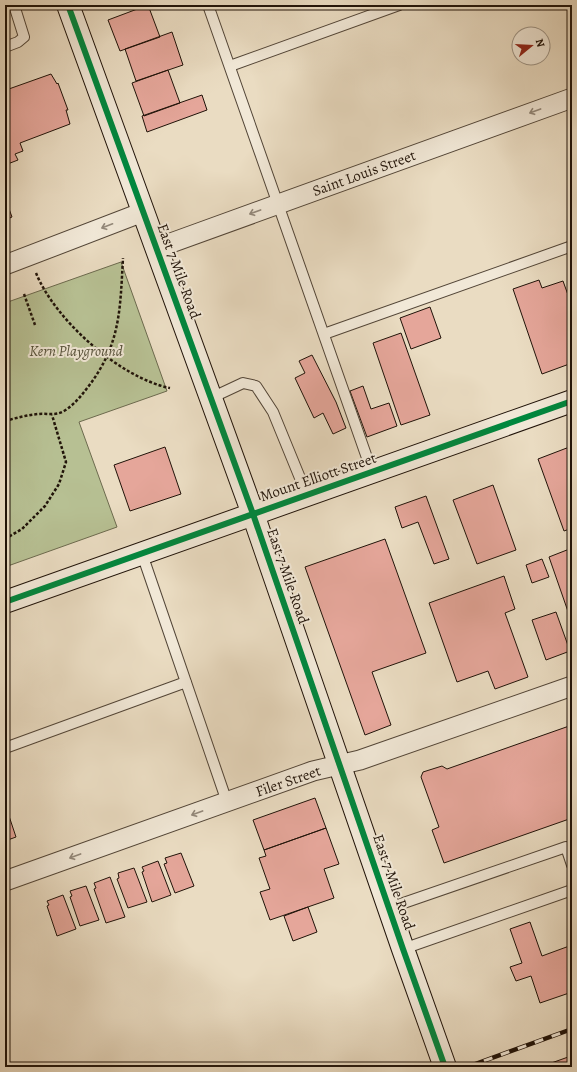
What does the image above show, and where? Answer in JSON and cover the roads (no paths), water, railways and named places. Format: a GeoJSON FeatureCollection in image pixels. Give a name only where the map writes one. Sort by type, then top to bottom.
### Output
{"type":"FeatureCollection","features":[{"type":"Feature","properties":{"kind":"street","name":"East 7 Mile Road"},"geometry":{"type":"LineString","coordinates":[[68,5],[253,514],[403,949],[446,1067]]}},
{"type":"Feature","properties":{"kind":"street","name":"Saint Louis Street"},"geometry":{"type":"LineString","coordinates":[[157,248],[572,98]]}},
{"type":"Feature","properties":{"kind":"street"},"geometry":{"type":"LineString","coordinates":[[5,265],[143,212]]}},
{"type":"Feature","properties":{"kind":"street","name":"Mount Elliott Street"},"geometry":{"type":"LineString","coordinates":[[5,602],[572,401]]}},
{"type":"Feature","properties":{"kind":"street","name":"Filer Street"},"geometry":{"type":"LineString","coordinates":[[5,882],[313,771],[340,763],[360,760],[572,686]]}},
{"type":"Feature","properties":{"kind":"lane"},"geometry":{"type":"LineString","coordinates":[[5,47],[18,42],[24,37],[14,5]]}},
{"type":"Feature","properties":{"kind":"lane"},"geometry":{"type":"LineString","coordinates":[[208,5],[372,472]]}},
{"type":"Feature","properties":{"kind":"lane"},"geometry":{"type":"LineString","coordinates":[[230,66],[399,5]]}},
{"type":"Feature","properties":{"kind":"lane"},"geometry":{"type":"LineString","coordinates":[[324,334],[572,246]]}},
{"type":"Feature","properties":{"kind":"lane"},"geometry":{"type":"LineString","coordinates":[[211,398],[243,383],[256,386],[273,412],[306,495]]}},
{"type":"Feature","properties":{"kind":"lane"},"geometry":{"type":"LineString","coordinates":[[142,554],[227,802]]}},
{"type":"Feature","properties":{"kind":"lane"},"geometry":{"type":"LineString","coordinates":[[5,748],[186,682]]}},
{"type":"Feature","properties":{"kind":"lane"},"geometry":{"type":"LineString","coordinates":[[389,908],[566,847],[572,865]]}},
{"type":"Feature","properties":{"kind":"lane"},"geometry":{"type":"LineString","coordinates":[[403,949],[572,890]]}},
{"type":"Feature","properties":{"kind":"railway"},"geometry":{"type":"LineString","coordinates":[[467,1067],[572,1029]]}},
{"type":"Feature","properties":{"kind":"park label","name":"Kern Playground"},"geometry":{"type":"Point","coordinates":[76,351]}}]}
